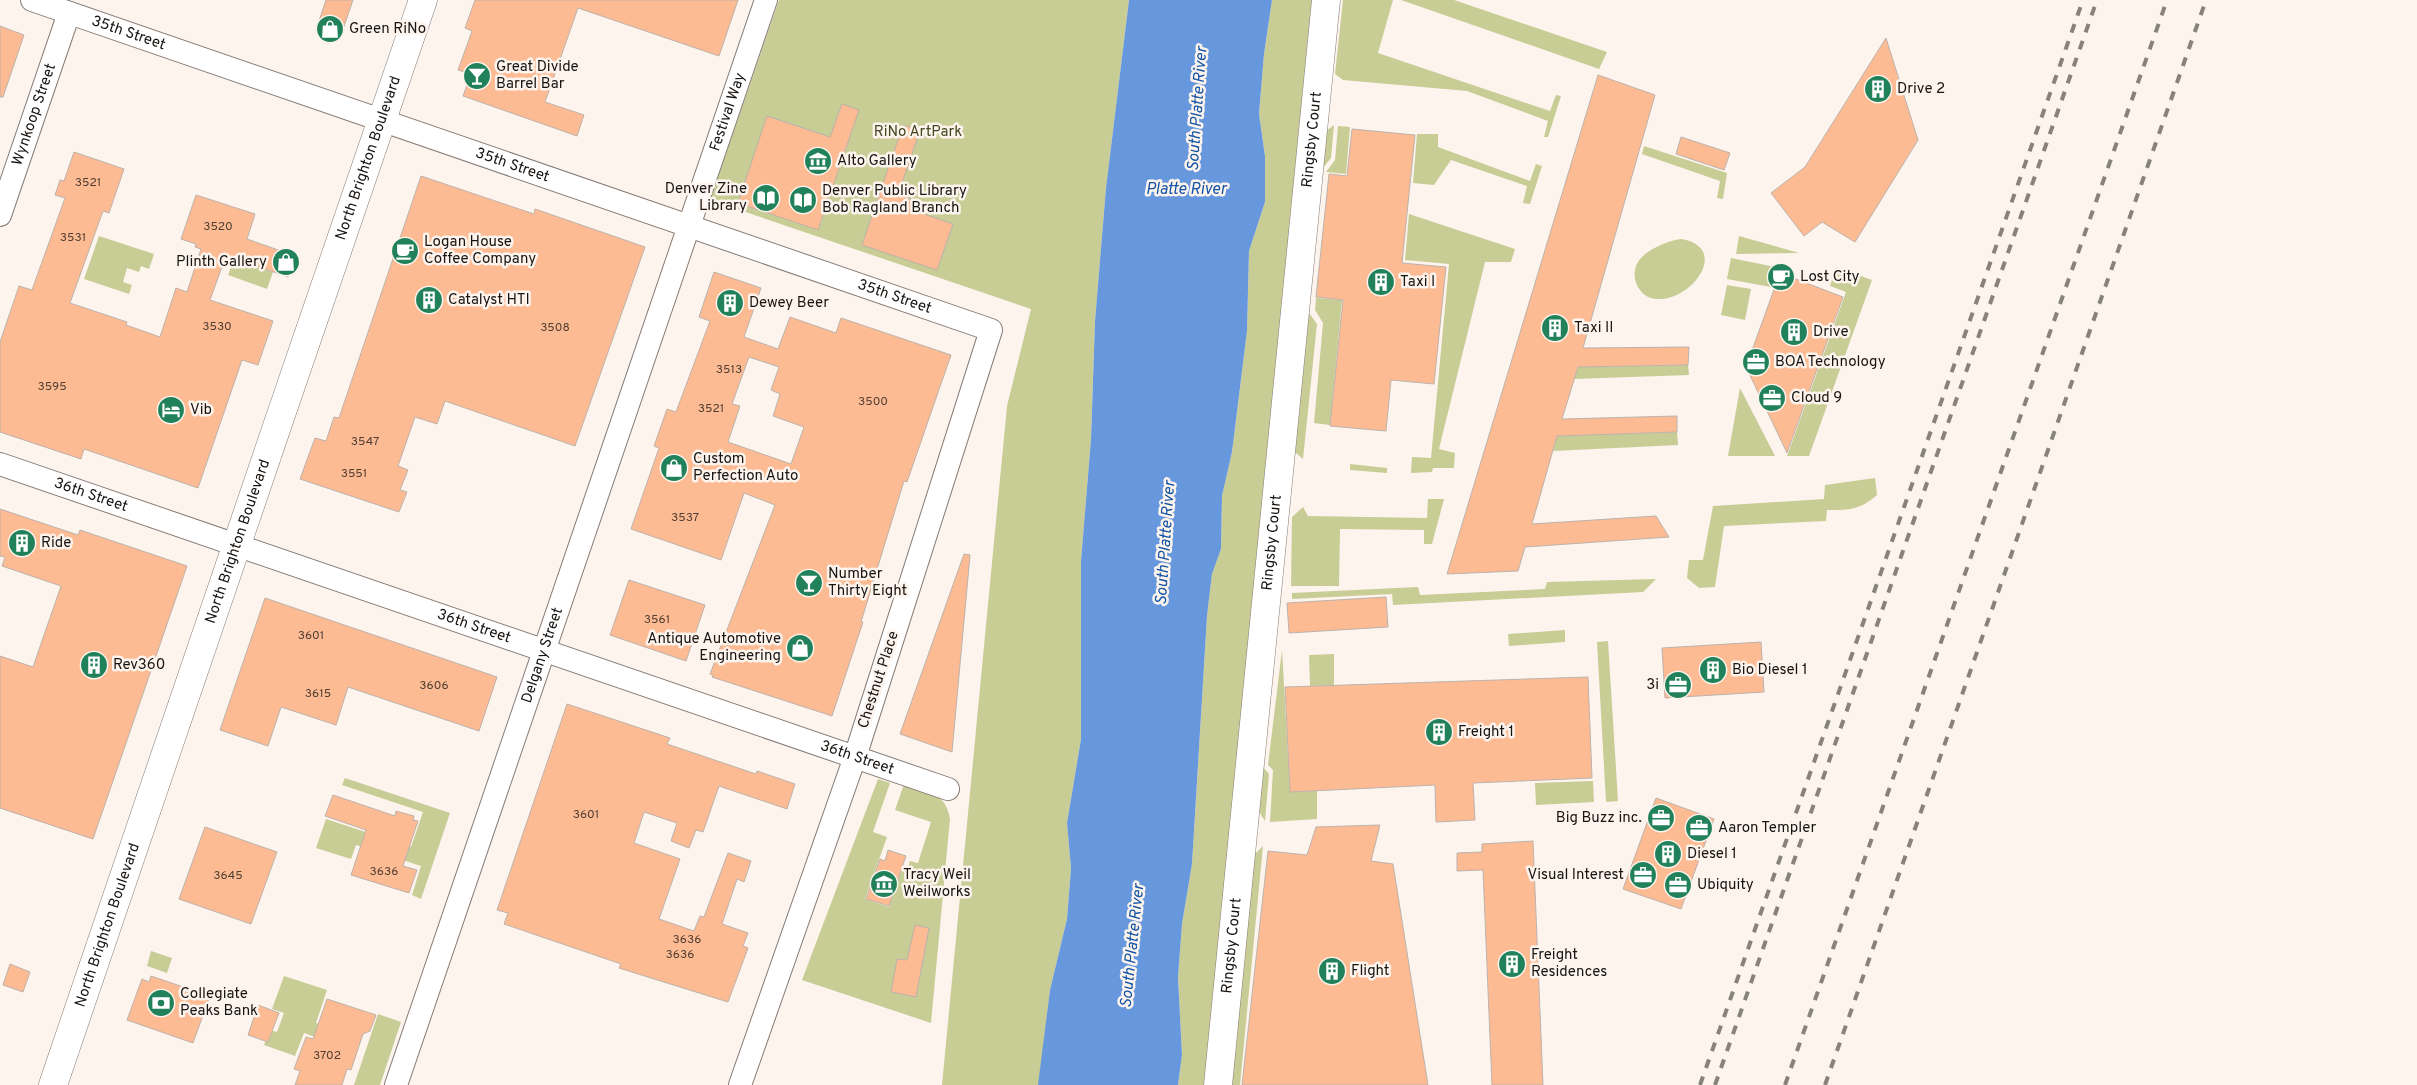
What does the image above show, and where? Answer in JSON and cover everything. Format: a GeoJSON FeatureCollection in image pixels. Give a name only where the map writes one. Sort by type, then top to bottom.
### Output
{"type":"FeatureCollection","features":[{"type":"Feature","properties":{"kind":"main road","name":"North Brighton Boulevard"},"geometry":{"type":"LineString","coordinates":[[53,1085],[167,752],[235,545],[423,0]]}},
{"type":"Feature","properties":{"kind":"main road","name":"Ringsby Court"},"geometry":{"type":"LineString","coordinates":[[1218,1085],[1326,0]]}},
{"type":"Feature","properties":{"kind":"street","name":"35th Street"},"geometry":{"type":"LineString","coordinates":[[32,0],[992,330]]}},
{"type":"Feature","properties":{"kind":"street","name":"Festival Way"},"geometry":{"type":"LineString","coordinates":[[688,226],[766,0]]}},
{"type":"Feature","properties":{"kind":"street","name":"Wynkoop Street"},"geometry":{"type":"LineString","coordinates":[[0,215],[69,13]]}},
{"type":"Feature","properties":{"kind":"street","name":"Delgany Street"},"geometry":{"type":"LineString","coordinates":[[396,1085],[688,226]]}},
{"type":"Feature","properties":{"kind":"street","name":"Chestnut Place"},"geometry":{"type":"LineString","coordinates":[[740,1085],[855,757],[992,330]]}},
{"type":"Feature","properties":{"kind":"street","name":"36th Street"},"geometry":{"type":"LineString","coordinates":[[0,464],[948,789]]}},
{"type":"Feature","properties":{"kind":"green space","name":"RiNo ArtPark"},"geometry":{"type":"Polygon","coordinates":[[[779,0],[1129,0],[1106,188],[1095,321],[1091,439],[1081,561],[1081,739],[1067,823],[1071,868],[1067,919],[1050,990],[1039,1085],[942,1085],[1007,406],[1031,309],[710,200],[779,0]]]}},
{"type":"Feature","properties":{"kind":"green space"},"geometry":{"type":"Polygon","coordinates":[[[1272,0],[1315,0],[1207,1085],[1178,1085],[1182,1055],[1178,977],[1182,924],[1192,864],[1207,616],[1212,574],[1221,549],[1222,496],[1232,452],[1247,331],[1249,251],[1265,202],[1265,156],[1259,114],[1264,54],[1272,0]]]}},
{"type":"Feature","properties":{"kind":"green space"},"geometry":{"type":"Polygon","coordinates":[[[1343,0],[1393,0],[1378,53],[1550,111],[1556,95],[1561,96],[1548,137],[1544,137],[1548,121],[1467,91],[1343,80],[1335,74],[1343,0]]]}},
{"type":"Feature","properties":{"kind":"green space"},"geometry":{"type":"Polygon","coordinates":[[[1401,0],[1454,0],[1607,52],[1599,69],[1401,0]]]}},
{"type":"Feature","properties":{"kind":"green space"},"geometry":{"type":"Polygon","coordinates":[[[1334,125],[1331,158],[1323,168],[1326,131],[1334,125]]]}},
{"type":"Feature","properties":{"kind":"green space"},"geometry":{"type":"Polygon","coordinates":[[[1338,126],[1350,127],[1346,174],[1326,172],[1335,160],[1338,126]]]}},
{"type":"Feature","properties":{"kind":"green space"},"geometry":{"type":"Polygon","coordinates":[[[1417,134],[1438,134],[1438,147],[1530,181],[1536,164],[1542,166],[1530,204],[1523,203],[1527,186],[1451,160],[1434,185],[1413,183],[1417,134]]]}},
{"type":"Feature","properties":{"kind":"green space"},"geometry":{"type":"Polygon","coordinates":[[[1644,146],[1727,173],[1723,199],[1717,198],[1720,181],[1642,154],[1644,146]]]}},
{"type":"Feature","properties":{"kind":"green space"},"geometry":{"type":"Polygon","coordinates":[[[1409,214],[1515,249],[1511,262],[1485,262],[1439,449],[1455,453],[1454,468],[1433,468],[1432,472],[1411,473],[1412,457],[1431,458],[1449,264],[1405,260],[1409,214]]]}},
{"type":"Feature","properties":{"kind":"green space"},"geometry":{"type":"Polygon","coordinates":[[[99,236],[154,254],[149,269],[141,266],[139,272],[127,268],[123,282],[132,285],[129,294],[84,279],[99,236]]]}},
{"type":"Feature","properties":{"kind":"green space"},"geometry":{"type":"Polygon","coordinates":[[[1739,236],[1799,253],[1736,254],[1739,236]]]}},
{"type":"Feature","properties":{"kind":"green space"},"geometry":{"type":"Polygon","coordinates":[[[1681,239],[1696,244],[1703,252],[1705,262],[1701,273],[1682,292],[1669,298],[1650,298],[1640,291],[1635,280],[1635,268],[1638,262],[1657,247],[1681,239]]]}},
{"type":"Feature","properties":{"kind":"green space"},"geometry":{"type":"Polygon","coordinates":[[[1731,258],[1775,267],[1771,287],[1727,279],[1731,258]]]}},
{"type":"Feature","properties":{"kind":"green space"},"geometry":{"type":"Polygon","coordinates":[[[234,259],[273,272],[267,289],[228,275],[234,259]]]}},
{"type":"Feature","properties":{"kind":"green space"},"geometry":{"type":"Polygon","coordinates":[[[1836,267],[1872,280],[1809,456],[1787,456],[1846,292],[1830,286],[1836,267]]]}},
{"type":"Feature","properties":{"kind":"green space"},"geometry":{"type":"Polygon","coordinates":[[[1727,285],[1751,289],[1745,320],[1721,315],[1727,285]]]}},
{"type":"Feature","properties":{"kind":"green space"},"geometry":{"type":"Polygon","coordinates":[[[1316,298],[1342,300],[1330,425],[1314,423],[1323,323],[1315,310],[1316,298]]]}},
{"type":"Feature","properties":{"kind":"green space"},"geometry":{"type":"Polygon","coordinates":[[[1309,313],[1317,324],[1303,459],[1295,452],[1309,313]]]}},
{"type":"Feature","properties":{"kind":"green space"},"geometry":{"type":"Polygon","coordinates":[[[1688,365],[1689,375],[1574,379],[1578,367],[1688,365]]]}},
{"type":"Feature","properties":{"kind":"green space"},"geometry":{"type":"Polygon","coordinates":[[[1740,388],[1775,456],[1728,456],[1740,388]]]}},
{"type":"Feature","properties":{"kind":"green space"},"geometry":{"type":"Polygon","coordinates":[[[1677,432],[1678,445],[1553,451],[1557,436],[1677,432]]]}},
{"type":"Feature","properties":{"kind":"green space"},"geometry":{"type":"Polygon","coordinates":[[[1350,464],[1387,468],[1387,473],[1350,470],[1350,464]]]}},
{"type":"Feature","properties":{"kind":"green space"},"geometry":{"type":"Polygon","coordinates":[[[1875,478],[1877,495],[1865,504],[1854,508],[1827,510],[1826,521],[1724,526],[1715,587],[1699,588],[1687,578],[1689,560],[1703,560],[1713,506],[1824,499],[1825,485],[1875,478]]]}},
{"type":"Feature","properties":{"kind":"green space"},"geometry":{"type":"Polygon","coordinates":[[[1428,499],[1444,499],[1432,544],[1424,544],[1424,530],[1340,529],[1339,586],[1291,586],[1292,517],[1303,507],[1308,516],[1427,518],[1428,499]]]}},
{"type":"Feature","properties":{"kind":"green space"},"geometry":{"type":"Polygon","coordinates":[[[1656,579],[1643,592],[1393,605],[1392,594],[1292,599],[1292,593],[1418,587],[1420,595],[1545,589],[1547,582],[1656,579]]]}},
{"type":"Feature","properties":{"kind":"green space"},"geometry":{"type":"Polygon","coordinates":[[[1565,630],[1565,642],[1509,646],[1508,634],[1565,630]]]}},
{"type":"Feature","properties":{"kind":"green space"},"geometry":{"type":"Polygon","coordinates":[[[1608,641],[1618,801],[1606,802],[1597,642],[1608,641]]]}},
{"type":"Feature","properties":{"kind":"green space"},"geometry":{"type":"Polygon","coordinates":[[[1282,650],[1290,792],[1317,791],[1317,819],[1270,822],[1273,770],[1268,765],[1282,650]]]}},
{"type":"Feature","properties":{"kind":"green space"},"geometry":{"type":"Polygon","coordinates":[[[1334,654],[1334,685],[1310,686],[1309,655],[1334,654]]]}},
{"type":"Feature","properties":{"kind":"green space"},"geometry":{"type":"Polygon","coordinates":[[[1263,767],[1269,774],[1265,821],[1258,810],[1263,767]]]}},
{"type":"Feature","properties":{"kind":"green space"},"geometry":{"type":"Polygon","coordinates":[[[345,778],[450,813],[421,899],[412,895],[421,866],[356,845],[351,859],[316,848],[326,819],[411,847],[423,812],[342,785],[345,778]]]}},
{"type":"Feature","properties":{"kind":"green space"},"geometry":{"type":"Polygon","coordinates":[[[878,779],[890,783],[873,832],[887,837],[865,899],[889,907],[903,866],[908,868],[910,861],[918,863],[931,822],[895,810],[904,784],[928,791],[940,798],[948,810],[950,819],[931,1023],[802,980],[878,779]]]}},
{"type":"Feature","properties":{"kind":"green space"},"geometry":{"type":"Polygon","coordinates":[[[1593,781],[1594,802],[1536,805],[1535,783],[1593,781]]]}},
{"type":"Feature","properties":{"kind":"green space"},"geometry":{"type":"Polygon","coordinates":[[[1263,846],[1240,1085],[1232,1085],[1254,855],[1263,846]]]}},
{"type":"Feature","properties":{"kind":"green space"},"geometry":{"type":"Polygon","coordinates":[[[151,951],[172,958],[167,973],[147,966],[151,951]]]}},
{"type":"Feature","properties":{"kind":"green space"},"geometry":{"type":"Polygon","coordinates":[[[284,976],[327,990],[316,1023],[359,1038],[354,1051],[304,1033],[295,1056],[264,1045],[269,1030],[277,1032],[284,1013],[272,1009],[284,976]]]}},
{"type":"Feature","properties":{"kind":"green space"},"geometry":{"type":"Polygon","coordinates":[[[378,1014],[401,1022],[380,1085],[354,1085],[378,1014]]]}},
{"type":"Feature","properties":{"kind":"water","name":"Platte River"},"geometry":{"type":"Polygon","coordinates":[[[1129,0],[1272,0],[1264,54],[1259,114],[1265,156],[1265,202],[1249,251],[1247,331],[1232,452],[1222,496],[1221,549],[1212,574],[1207,616],[1192,864],[1182,924],[1178,977],[1182,1055],[1178,1085],[1038,1085],[1050,990],[1067,919],[1071,868],[1067,823],[1081,739],[1081,561],[1091,439],[1095,321],[1106,188],[1129,0]]]}},
{"type":"Feature","properties":{"kind":"building"},"geometry":{"type":"Polygon","coordinates":[[[326,0],[353,0],[340,38],[316,30],[326,0]]]}},
{"type":"Feature","properties":{"kind":"building"},"geometry":{"type":"Polygon","coordinates":[[[475,0],[738,0],[719,56],[578,8],[545,102],[584,115],[577,136],[463,96],[471,74],[458,70],[472,31],[465,28],[475,0]]]}},
{"type":"Feature","properties":{"kind":"building"},"geometry":{"type":"Polygon","coordinates":[[[0,26],[24,35],[3,97],[0,97],[0,26]]]}},
{"type":"Feature","properties":{"kind":"building","name":"Drive 2"},"geometry":{"type":"Polygon","coordinates":[[[1886,38],[1918,140],[1855,242],[1822,222],[1804,236],[1771,193],[1805,167],[1886,38]]]}},
{"type":"Feature","properties":{"kind":"building","name":"Taxi II"},"geometry":{"type":"Polygon","coordinates":[[[1598,75],[1655,95],[1583,348],[1689,347],[1688,365],[1578,367],[1562,419],[1677,416],[1677,432],[1557,436],[1532,524],[1656,516],[1669,537],[1525,547],[1518,571],[1447,574],[1598,75]]]}},
{"type":"Feature","properties":{"kind":"building"},"geometry":{"type":"Polygon","coordinates":[[[842,104],[859,110],[818,230],[738,203],[767,116],[830,137],[842,104]]]}},
{"type":"Feature","properties":{"kind":"building"},"geometry":{"type":"Polygon","coordinates":[[[903,125],[920,130],[898,195],[924,204],[921,213],[953,224],[937,270],[862,245],[903,125]]]}},
{"type":"Feature","properties":{"kind":"building","name":"Taxi I"},"geometry":{"type":"Polygon","coordinates":[[[1352,129],[1415,135],[1402,263],[1446,267],[1434,384],[1391,380],[1386,431],[1330,426],[1343,300],[1316,297],[1329,174],[1347,176],[1352,129]]]}},
{"type":"Feature","properties":{"kind":"building"},"geometry":{"type":"Polygon","coordinates":[[[1681,137],[1730,153],[1724,170],[1676,154],[1681,137]]]}},
{"type":"Feature","properties":{"kind":"building"},"geometry":{"type":"Polygon","coordinates":[[[74,152],[124,169],[109,213],[103,211],[70,303],[127,322],[126,325],[160,337],[176,288],[187,292],[201,249],[195,247],[196,244],[181,239],[196,195],[255,214],[247,239],[295,256],[288,277],[231,257],[228,265],[223,264],[210,300],[273,321],[258,365],[242,360],[198,488],[84,449],[81,459],[0,432],[0,342],[19,286],[32,290],[65,198],[55,195],[60,180],[64,181],[74,152]]]}},
{"type":"Feature","properties":{"kind":"building"},"geometry":{"type":"Polygon","coordinates":[[[421,176],[534,214],[535,209],[645,247],[575,446],[445,401],[437,424],[415,417],[398,466],[408,470],[400,490],[407,492],[399,512],[300,479],[315,438],[326,441],[334,417],[339,418],[421,176]]]}},
{"type":"Feature","properties":{"kind":"building"},"geometry":{"type":"Polygon","coordinates":[[[714,272],[761,288],[744,337],[778,349],[790,317],[836,333],[841,318],[951,355],[907,482],[904,481],[861,622],[863,622],[832,716],[712,677],[713,675],[710,674],[775,505],[744,493],[721,560],[631,529],[659,448],[654,446],[667,409],[676,412],[710,321],[699,317],[714,272]],[[749,357],[732,404],[740,406],[728,442],[791,464],[804,427],[773,416],[780,394],[771,390],[779,367],[749,357]]]}},
{"type":"Feature","properties":{"kind":"building","name":"Drive"},"geometry":{"type":"Polygon","coordinates":[[[1780,273],[1843,297],[1787,453],[1746,367],[1780,273]]]}},
{"type":"Feature","properties":{"kind":"building","name":"Rev360"},"geometry":{"type":"Polygon","coordinates":[[[0,509],[78,535],[80,530],[187,566],[93,839],[0,808],[0,656],[33,667],[61,586],[2,566],[5,557],[0,556],[0,509]]]}},
{"type":"Feature","properties":{"kind":"building"},"geometry":{"type":"Polygon","coordinates":[[[964,554],[970,555],[952,752],[900,734],[964,554]]]}},
{"type":"Feature","properties":{"kind":"building"},"geometry":{"type":"Polygon","coordinates":[[[629,580],[705,605],[686,661],[610,635],[629,580]]]}},
{"type":"Feature","properties":{"kind":"building"},"geometry":{"type":"Polygon","coordinates":[[[1386,597],[1388,627],[1289,633],[1287,603],[1386,597]]]}},
{"type":"Feature","properties":{"kind":"building"},"geometry":{"type":"Polygon","coordinates":[[[265,598],[497,677],[479,731],[348,687],[336,725],[281,707],[268,746],[220,730],[265,598]]]}},
{"type":"Feature","properties":{"kind":"building","name":"Bio Diesel 1"},"geometry":{"type":"Polygon","coordinates":[[[1761,642],[1764,692],[1665,698],[1662,648],[1761,642]]]}},
{"type":"Feature","properties":{"kind":"building","name":"Freight 1"},"geometry":{"type":"Polygon","coordinates":[[[1588,677],[1592,778],[1473,783],[1475,820],[1436,822],[1435,785],[1290,792],[1285,687],[1588,677]]]}},
{"type":"Feature","properties":{"kind":"building"},"geometry":{"type":"Polygon","coordinates":[[[567,704],[670,738],[667,744],[756,774],[757,771],[795,784],[787,809],[719,786],[703,832],[696,830],[689,848],[671,841],[677,823],[644,812],[634,843],[680,859],[659,919],[694,931],[700,916],[704,917],[728,853],[751,861],[744,882],[737,879],[722,924],[748,933],[743,946],[748,948],[728,1002],[619,968],[621,964],[504,924],[508,913],[497,910],[567,704]]]}},
{"type":"Feature","properties":{"kind":"building"},"geometry":{"type":"Polygon","coordinates":[[[333,795],[395,816],[396,811],[414,816],[413,820],[418,821],[403,866],[417,870],[409,893],[351,875],[366,830],[325,816],[333,795]]]}},
{"type":"Feature","properties":{"kind":"building","name":"Diesel 1"},"geometry":{"type":"Polygon","coordinates":[[[1656,798],[1714,819],[1681,909],[1623,889],[1656,798]]]}},
{"type":"Feature","properties":{"kind":"building","name":"Flight"},"geometry":{"type":"Polygon","coordinates":[[[1380,825],[1371,861],[1393,864],[1428,1085],[1242,1085],[1268,851],[1307,855],[1316,827],[1380,825]]]}},
{"type":"Feature","properties":{"kind":"building"},"geometry":{"type":"Polygon","coordinates":[[[205,827],[277,852],[251,924],[179,899],[205,827]]]}},
{"type":"Feature","properties":{"kind":"building","name":"Freight Residences"},"geometry":{"type":"Polygon","coordinates":[[[1533,841],[1543,1085],[1492,1085],[1483,870],[1457,871],[1457,853],[1482,852],[1482,844],[1533,841]]]}},
{"type":"Feature","properties":{"kind":"building"},"geometry":{"type":"Polygon","coordinates":[[[888,850],[906,856],[889,906],[866,899],[880,859],[885,861],[888,850]]]}},
{"type":"Feature","properties":{"kind":"building"},"geometry":{"type":"Polygon","coordinates":[[[915,925],[929,928],[916,997],[891,992],[897,959],[907,960],[915,925]]]}},
{"type":"Feature","properties":{"kind":"building"},"geometry":{"type":"Polygon","coordinates":[[[10,964],[30,972],[23,992],[3,985],[10,964]]]}},
{"type":"Feature","properties":{"kind":"building"},"geometry":{"type":"Polygon","coordinates":[[[151,976],[210,996],[193,1043],[127,1020],[142,979],[149,982],[151,976]]]}},
{"type":"Feature","properties":{"kind":"building"},"geometry":{"type":"Polygon","coordinates":[[[327,999],[376,1015],[370,1031],[363,1034],[351,1070],[347,1069],[342,1085],[295,1085],[300,1071],[294,1069],[306,1037],[313,1039],[327,999]]]}},
{"type":"Feature","properties":{"kind":"building"},"geometry":{"type":"Polygon","coordinates":[[[258,1005],[279,1013],[268,1042],[248,1035],[258,1005]]]}},
{"type":"Feature","properties":{"kind":"railway"},"geometry":{"type":"LineString","coordinates":[[1700,1085],[2083,0]]}},
{"type":"Feature","properties":{"kind":"railway"},"geometry":{"type":"LineString","coordinates":[[1715,1085],[2097,0]]}},
{"type":"Feature","properties":{"kind":"railway"},"geometry":{"type":"LineString","coordinates":[[1785,1085],[2167,0]]}},
{"type":"Feature","properties":{"kind":"railway"},"geometry":{"type":"LineString","coordinates":[[1825,1085],[2206,0]]}},
{"type":"Feature","properties":{"kind":"place","name":"Green RiNo"},"geometry":{"type":"Point","coordinates":[330,29]}},
{"type":"Feature","properties":{"kind":"place","name":"Great Divide Barrel Bar"},"geometry":{"type":"Point","coordinates":[477,76]}},
{"type":"Feature","properties":{"kind":"place","name":"Drive 2"},"geometry":{"type":"Point","coordinates":[1878,89]}},
{"type":"Feature","properties":{"kind":"place","name":"Alto Gallery"},"geometry":{"type":"Point","coordinates":[818,161]}},
{"type":"Feature","properties":{"kind":"place","name":"Denver Zine Library"},"geometry":{"type":"Point","coordinates":[766,198]}},
{"type":"Feature","properties":{"kind":"place","name":"Denver Public Library Bob Ragland Branch"},"geometry":{"type":"Point","coordinates":[803,200]}},
{"type":"Feature","properties":{"kind":"place","name":"Logan House Coffee Company"},"geometry":{"type":"Point","coordinates":[405,251]}},
{"type":"Feature","properties":{"kind":"place","name":"Plinth Gallery"},"geometry":{"type":"Point","coordinates":[286,262]}},
{"type":"Feature","properties":{"kind":"place","name":"Lost City"},"geometry":{"type":"Point","coordinates":[1781,277]}},
{"type":"Feature","properties":{"kind":"place","name":"Taxi I"},"geometry":{"type":"Point","coordinates":[1381,282]}},
{"type":"Feature","properties":{"kind":"place","name":"Catalyst HTI"},"geometry":{"type":"Point","coordinates":[429,300]}},
{"type":"Feature","properties":{"kind":"place","name":"Dewey Beer"},"geometry":{"type":"Point","coordinates":[730,303]}},
{"type":"Feature","properties":{"kind":"place","name":"Taxi II"},"geometry":{"type":"Point","coordinates":[1555,328]}},
{"type":"Feature","properties":{"kind":"place","name":"Drive"},"geometry":{"type":"Point","coordinates":[1794,332]}},
{"type":"Feature","properties":{"kind":"place","name":"BOA Technology"},"geometry":{"type":"Point","coordinates":[1756,362]}},
{"type":"Feature","properties":{"kind":"place","name":"Cloud 9"},"geometry":{"type":"Point","coordinates":[1772,398]}},
{"type":"Feature","properties":{"kind":"place","name":"Vib"},"geometry":{"type":"Point","coordinates":[171,410]}},
{"type":"Feature","properties":{"kind":"place","name":"Custom Perfection Auto"},"geometry":{"type":"Point","coordinates":[674,468]}},
{"type":"Feature","properties":{"kind":"place","name":"Ride"},"geometry":{"type":"Point","coordinates":[22,543]}},
{"type":"Feature","properties":{"kind":"place","name":"Number Thirty Eight"},"geometry":{"type":"Point","coordinates":[809,583]}},
{"type":"Feature","properties":{"kind":"place","name":"Antique Automotive Engineering"},"geometry":{"type":"Point","coordinates":[800,648]}},
{"type":"Feature","properties":{"kind":"place","name":"Rev360"},"geometry":{"type":"Point","coordinates":[94,665]}},
{"type":"Feature","properties":{"kind":"place","name":"Bio Diesel 1"},"geometry":{"type":"Point","coordinates":[1713,670]}},
{"type":"Feature","properties":{"kind":"place","name":"3i"},"geometry":{"type":"Point","coordinates":[1678,685]}},
{"type":"Feature","properties":{"kind":"place","name":"Freight 1"},"geometry":{"type":"Point","coordinates":[1439,732]}},
{"type":"Feature","properties":{"kind":"place","name":"Big Buzz inc."},"geometry":{"type":"Point","coordinates":[1661,818]}},
{"type":"Feature","properties":{"kind":"place","name":"Aaron Templer"},"geometry":{"type":"Point","coordinates":[1699,828]}},
{"type":"Feature","properties":{"kind":"place","name":"Diesel 1"},"geometry":{"type":"Point","coordinates":[1668,854]}},
{"type":"Feature","properties":{"kind":"place","name":"Visual Interest"},"geometry":{"type":"Point","coordinates":[1643,875]}},
{"type":"Feature","properties":{"kind":"place","name":"Tracy Weil Weilworks"},"geometry":{"type":"Point","coordinates":[884,884]}},
{"type":"Feature","properties":{"kind":"place","name":"Ubiquity"},"geometry":{"type":"Point","coordinates":[1678,885]}},
{"type":"Feature","properties":{"kind":"place","name":"Freight Residences"},"geometry":{"type":"Point","coordinates":[1512,964]}},
{"type":"Feature","properties":{"kind":"place","name":"Flight"},"geometry":{"type":"Point","coordinates":[1332,971]}},
{"type":"Feature","properties":{"kind":"place","name":"Collegiate Peaks Bank"},"geometry":{"type":"Point","coordinates":[161,1003]}},
{"type":"Feature","properties":{"kind":"water label","name":"South Platte River"},"geometry":{"type":"Point","coordinates":[1198,109]}},
{"type":"Feature","properties":{"kind":"water label","name":"South Platte River"},"geometry":{"type":"Point","coordinates":[1166,543]}},
{"type":"Feature","properties":{"kind":"water label","name":"South Platte River"},"geometry":{"type":"Point","coordinates":[1133,946]}}]}
